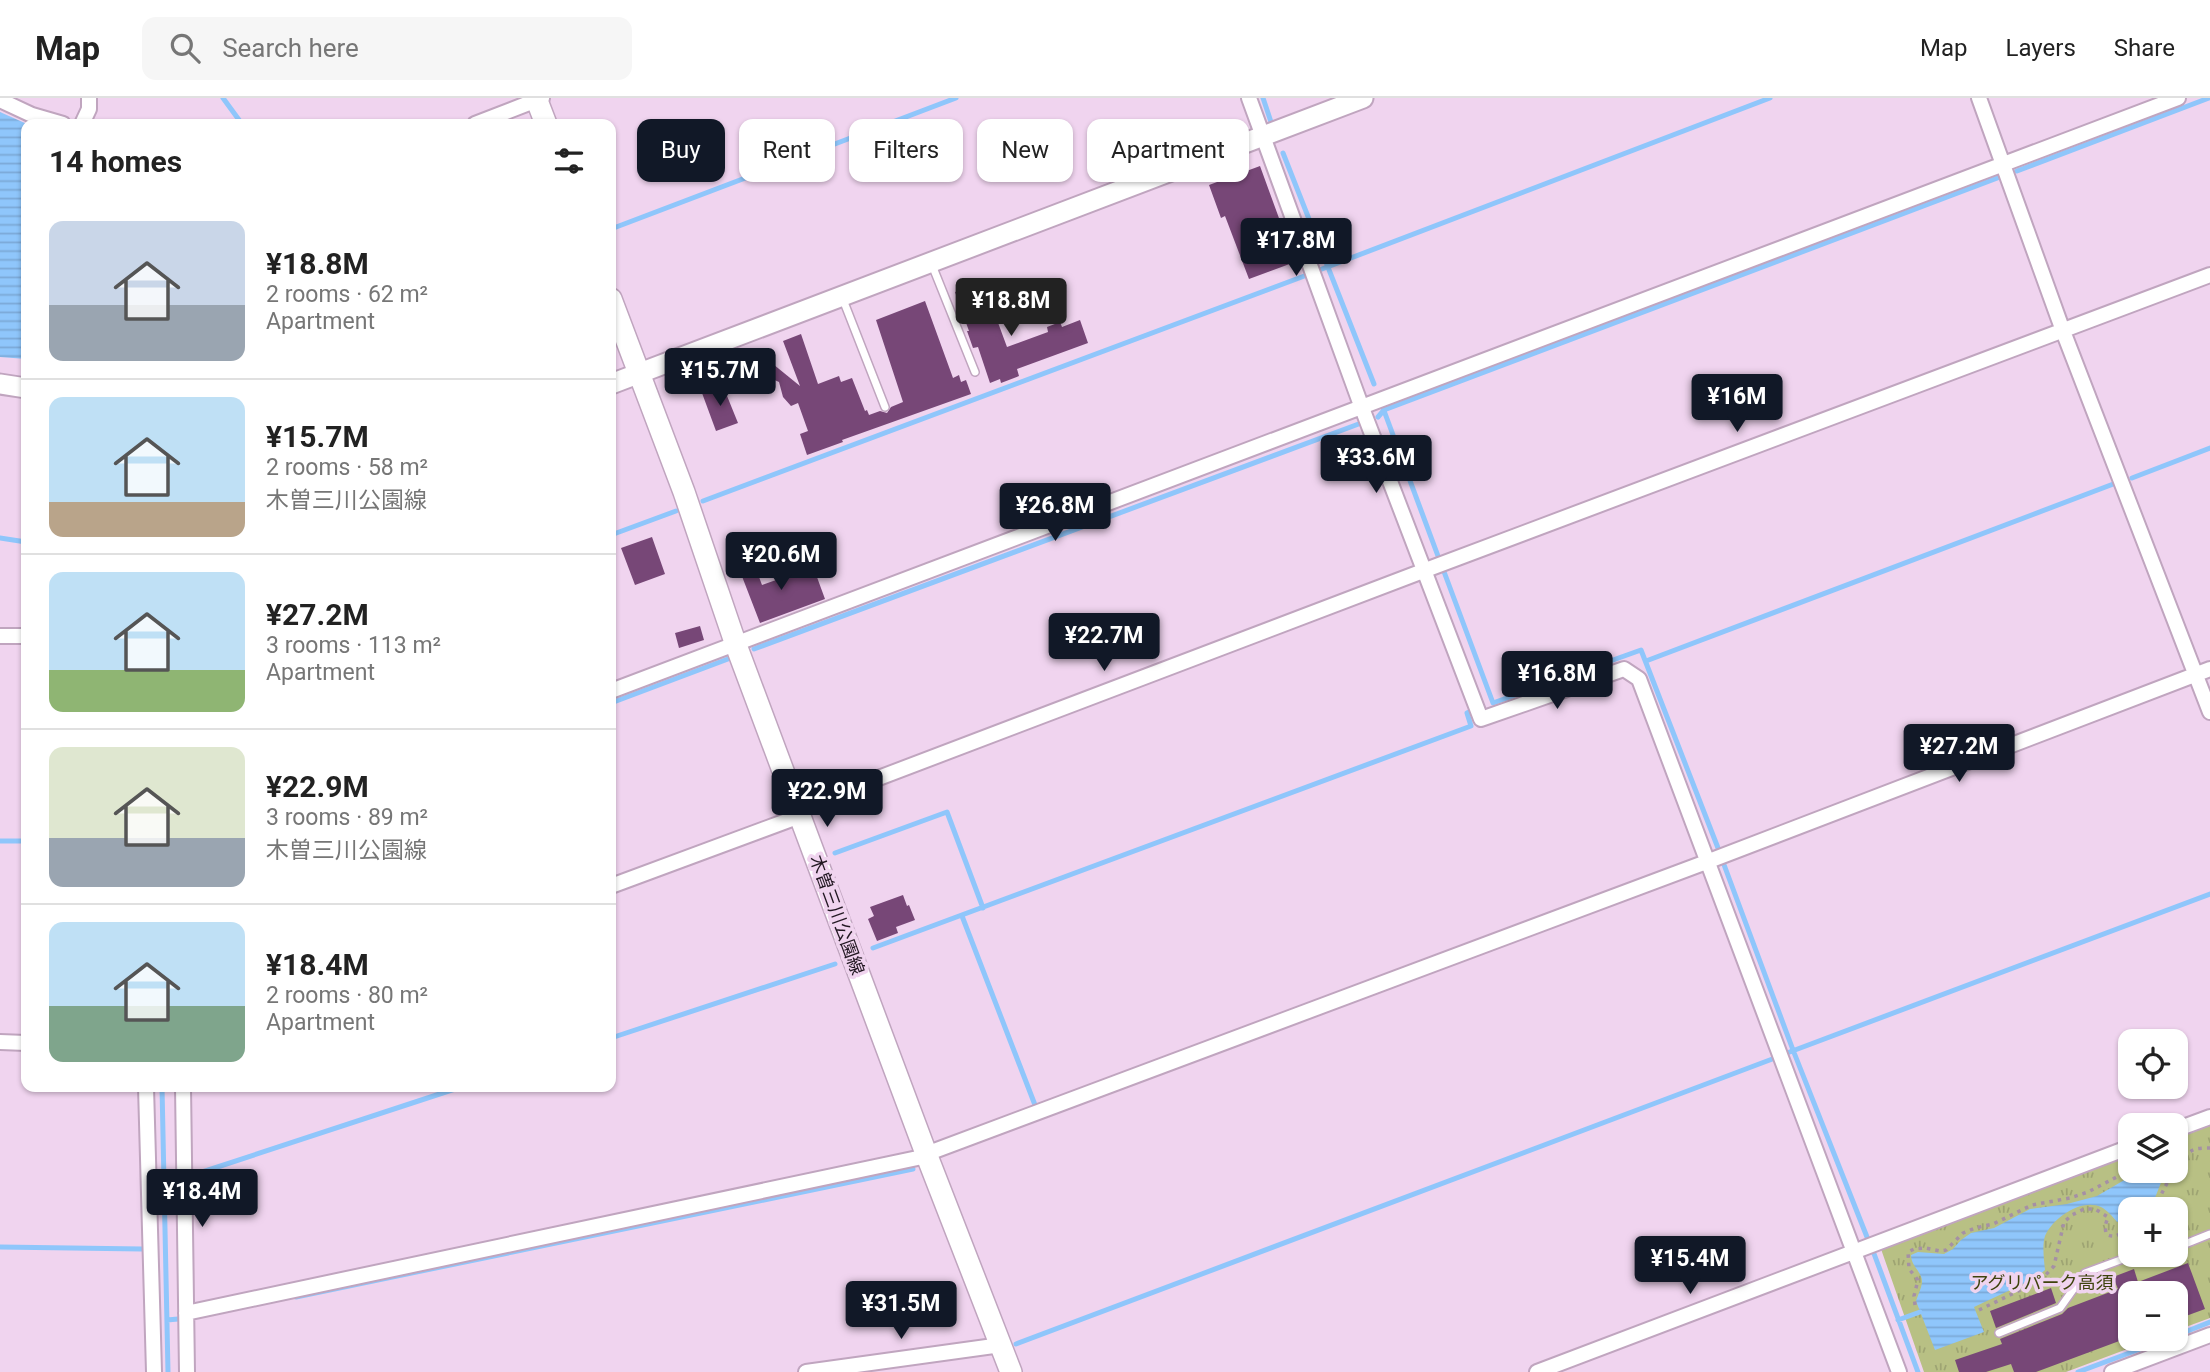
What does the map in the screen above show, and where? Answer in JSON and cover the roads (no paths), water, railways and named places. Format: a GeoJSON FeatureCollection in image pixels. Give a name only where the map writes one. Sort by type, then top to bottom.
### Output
{"type":"FeatureCollection","features":[{"type":"Feature","properties":{"kind":"main road"},"geometry":{"type":"LineString","coordinates":[[539,99],[545,119]]}},
{"type":"Feature","properties":{"kind":"main road","name":"木曽三川公園線"},"geometry":{"type":"LineString","coordinates":[[616,313],[684,492],[736,645],[798,812],[926,1155],[1011,1372]]}},
{"type":"Feature","properties":{"kind":"street"},"geometry":{"type":"LineString","coordinates":[[84,119],[89,109],[89,98]]}},
{"type":"Feature","properties":{"kind":"street"},"geometry":{"type":"LineString","coordinates":[[1249,98],[1362,408],[1481,719],[1624,669],[1639,679],[1899,1372]]}},
{"type":"Feature","properties":{"kind":"street"},"geometry":{"type":"LineString","coordinates":[[616,382],[1363,98]]}},
{"type":"Feature","properties":{"kind":"street"},"geometry":{"type":"LineString","coordinates":[[1979,98],[2063,331],[2203,672],[2210,712]]}},
{"type":"Feature","properties":{"kind":"street"},"geometry":{"type":"LineString","coordinates":[[616,689],[2178,98]]}},
{"type":"Feature","properties":{"kind":"street"},"geometry":{"type":"LineString","coordinates":[[488,119],[539,99]]}},
{"type":"Feature","properties":{"kind":"street"},"geometry":{"type":"LineString","coordinates":[[0,100],[46,119]]}},
{"type":"Feature","properties":{"kind":"street"},"geometry":{"type":"LineString","coordinates":[[616,884],[1423,570],[2210,275]]}},
{"type":"Feature","properties":{"kind":"street"},"geometry":{"type":"LineString","coordinates":[[0,384],[21,387]]}},
{"type":"Feature","properties":{"kind":"street"},"geometry":{"type":"LineString","coordinates":[[0,636],[21,636]]}},
{"type":"Feature","properties":{"kind":"street"},"geometry":{"type":"LineString","coordinates":[[186,1313],[926,1155],[2203,672]]}},
{"type":"Feature","properties":{"kind":"street"},"geometry":{"type":"LineString","coordinates":[[0,1042],[21,1043]]}},
{"type":"Feature","properties":{"kind":"street"},"geometry":{"type":"LineString","coordinates":[[146,1092],[154,1372]]}},
{"type":"Feature","properties":{"kind":"street"},"geometry":{"type":"LineString","coordinates":[[183,1092],[187,1372]]}},
{"type":"Feature","properties":{"kind":"street"},"geometry":{"type":"LineString","coordinates":[[2188,1125],[2210,1117]]}},
{"type":"Feature","properties":{"kind":"street"},"geometry":{"type":"LineString","coordinates":[[1537,1372],[2118,1152]]}},
{"type":"Feature","properties":{"kind":"street"},"geometry":{"type":"LineString","coordinates":[[2112,1372],[2210,1335]]}},
{"type":"Feature","properties":{"kind":"street"},"geometry":{"type":"LineString","coordinates":[[806,1372],[1001,1345]]}},
{"type":"Feature","properties":{"kind":"lane"},"geometry":{"type":"LineString","coordinates":[[931,262],[975,372]]}},
{"type":"Feature","properties":{"kind":"lane"},"geometry":{"type":"LineString","coordinates":[[842,296],[885,407]]}},
{"type":"Feature","properties":{"kind":"lane"},"geometry":{"type":"LineString","coordinates":[[2188,1243],[2210,1234]]}},
{"type":"Feature","properties":{"kind":"lane"},"geometry":{"type":"LineString","coordinates":[[1999,1333],[2060,1308],[2085,1273],[2118,1261]]}},
{"type":"Feature","properties":{"kind":"water"},"geometry":{"type":"Polygon","coordinates":[[[0,112],[21,121],[21,359],[0,357],[0,112]]]}},
{"type":"Feature","properties":{"kind":"water"},"geometry":{"type":"Polygon","coordinates":[[[2119,1183],[2161,1183],[2155,1197],[2118,1197],[2118,1222],[2103,1208],[2093,1205],[2069,1211],[2054,1223],[2045,1236],[2045,1270],[2036,1278],[1974,1307],[1984,1332],[1935,1350],[1916,1301],[1922,1279],[1911,1255],[1918,1252],[1944,1254],[1971,1233],[1994,1228],[2030,1209],[2067,1204],[2097,1196],[2119,1183]]]}},
{"type":"Feature","properties":{"kind":"waterway"},"geometry":{"type":"LineString","coordinates":[[223,98],[238,119]]}},
{"type":"Feature","properties":{"kind":"waterway"},"geometry":{"type":"LineString","coordinates":[[616,227],[956,98]]}},
{"type":"Feature","properties":{"kind":"waterway"},"geometry":{"type":"LineString","coordinates":[[1263,98],[1271,122]]}},
{"type":"Feature","properties":{"kind":"waterway"},"geometry":{"type":"LineString","coordinates":[[1322,269],[1770,98]]}},
{"type":"Feature","properties":{"kind":"waterway"},"geometry":{"type":"LineString","coordinates":[[2017,171],[2209,98]]}},
{"type":"Feature","properties":{"kind":"waterway"},"geometry":{"type":"LineString","coordinates":[[1283,153],[1374,384]]}},
{"type":"Feature","properties":{"kind":"waterway"},"geometry":{"type":"LineString","coordinates":[[1378,417],[1384,410],[2000,177]]}},
{"type":"Feature","properties":{"kind":"waterway"},"geometry":{"type":"LineString","coordinates":[[703,501],[1307,275]]}},
{"type":"Feature","properties":{"kind":"waterway"},"geometry":{"type":"LineString","coordinates":[[1383,408],[1438,556]]}},
{"type":"Feature","properties":{"kind":"waterway"},"geometry":{"type":"LineString","coordinates":[[754,649],[1364,422]]}},
{"type":"Feature","properties":{"kind":"waterway"},"geometry":{"type":"LineString","coordinates":[[2132,478],[2210,448]]}},
{"type":"Feature","properties":{"kind":"waterway"},"geometry":{"type":"LineString","coordinates":[[1646,661],[2116,483]]}},
{"type":"Feature","properties":{"kind":"waterway"},"geometry":{"type":"LineString","coordinates":[[616,533],[676,511]]}},
{"type":"Feature","properties":{"kind":"waterway"},"geometry":{"type":"LineString","coordinates":[[0,538],[21,541]]}},
{"type":"Feature","properties":{"kind":"waterway"},"geometry":{"type":"LineString","coordinates":[[1443,569],[1493,703],[1641,650],[1718,848]]}},
{"type":"Feature","properties":{"kind":"waterway"},"geometry":{"type":"LineString","coordinates":[[616,701],[728,659]]}},
{"type":"Feature","properties":{"kind":"waterway"},"geometry":{"type":"LineString","coordinates":[[873,948],[1471,726],[1467,713],[1471,711]]}},
{"type":"Feature","properties":{"kind":"waterway"},"geometry":{"type":"LineString","coordinates":[[835,853],[947,812],[983,908]]}},
{"type":"Feature","properties":{"kind":"waterway"},"geometry":{"type":"LineString","coordinates":[[0,841],[21,841]]}},
{"type":"Feature","properties":{"kind":"waterway"},"geometry":{"type":"LineString","coordinates":[[1723,862],[1867,1237]]}},
{"type":"Feature","properties":{"kind":"waterway"},"geometry":{"type":"LineString","coordinates":[[1787,1053],[2210,894]]}},
{"type":"Feature","properties":{"kind":"waterway"},"geometry":{"type":"LineString","coordinates":[[962,916],[1035,1105]]}},
{"type":"Feature","properties":{"kind":"waterway"},"geometry":{"type":"LineString","coordinates":[[616,1036],[835,964]]}},
{"type":"Feature","properties":{"kind":"waterway"},"geometry":{"type":"LineString","coordinates":[[1016,1344],[1775,1058]]}},
{"type":"Feature","properties":{"kind":"waterway"},"geometry":{"type":"LineString","coordinates":[[162,1092],[168,1372]]}},
{"type":"Feature","properties":{"kind":"waterway"},"geometry":{"type":"LineString","coordinates":[[193,1175],[446,1092]]}},
{"type":"Feature","properties":{"kind":"waterway"},"geometry":{"type":"LineString","coordinates":[[296,1297],[913,1169]]}},
{"type":"Feature","properties":{"kind":"waterway"},"geometry":{"type":"LineString","coordinates":[[165,1174],[176,1176]]}},
{"type":"Feature","properties":{"kind":"waterway"},"geometry":{"type":"LineString","coordinates":[[0,1247],[142,1249]]}},
{"type":"Feature","properties":{"kind":"waterway"},"geometry":{"type":"LineString","coordinates":[[1873,1251],[1918,1372]]}},
{"type":"Feature","properties":{"kind":"waterway"},"geometry":{"type":"LineString","coordinates":[[1898,1320],[1920,1312]]}},
{"type":"Feature","properties":{"kind":"waterway"},"geometry":{"type":"LineString","coordinates":[[167,1320],[178,1319]]}},
{"type":"Feature","properties":{"kind":"waterway"},"geometry":{"type":"LineString","coordinates":[[2188,1331],[2210,1322]]}},
{"type":"Feature","properties":{"kind":"waterway"},"geometry":{"type":"LineString","coordinates":[[2078,1372],[2135,1351]]}},
{"type":"Feature","properties":{"kind":"park label","name":"アグリパーク高須"},"geometry":{"type":"Point","coordinates":[2042,1283]}}]}
